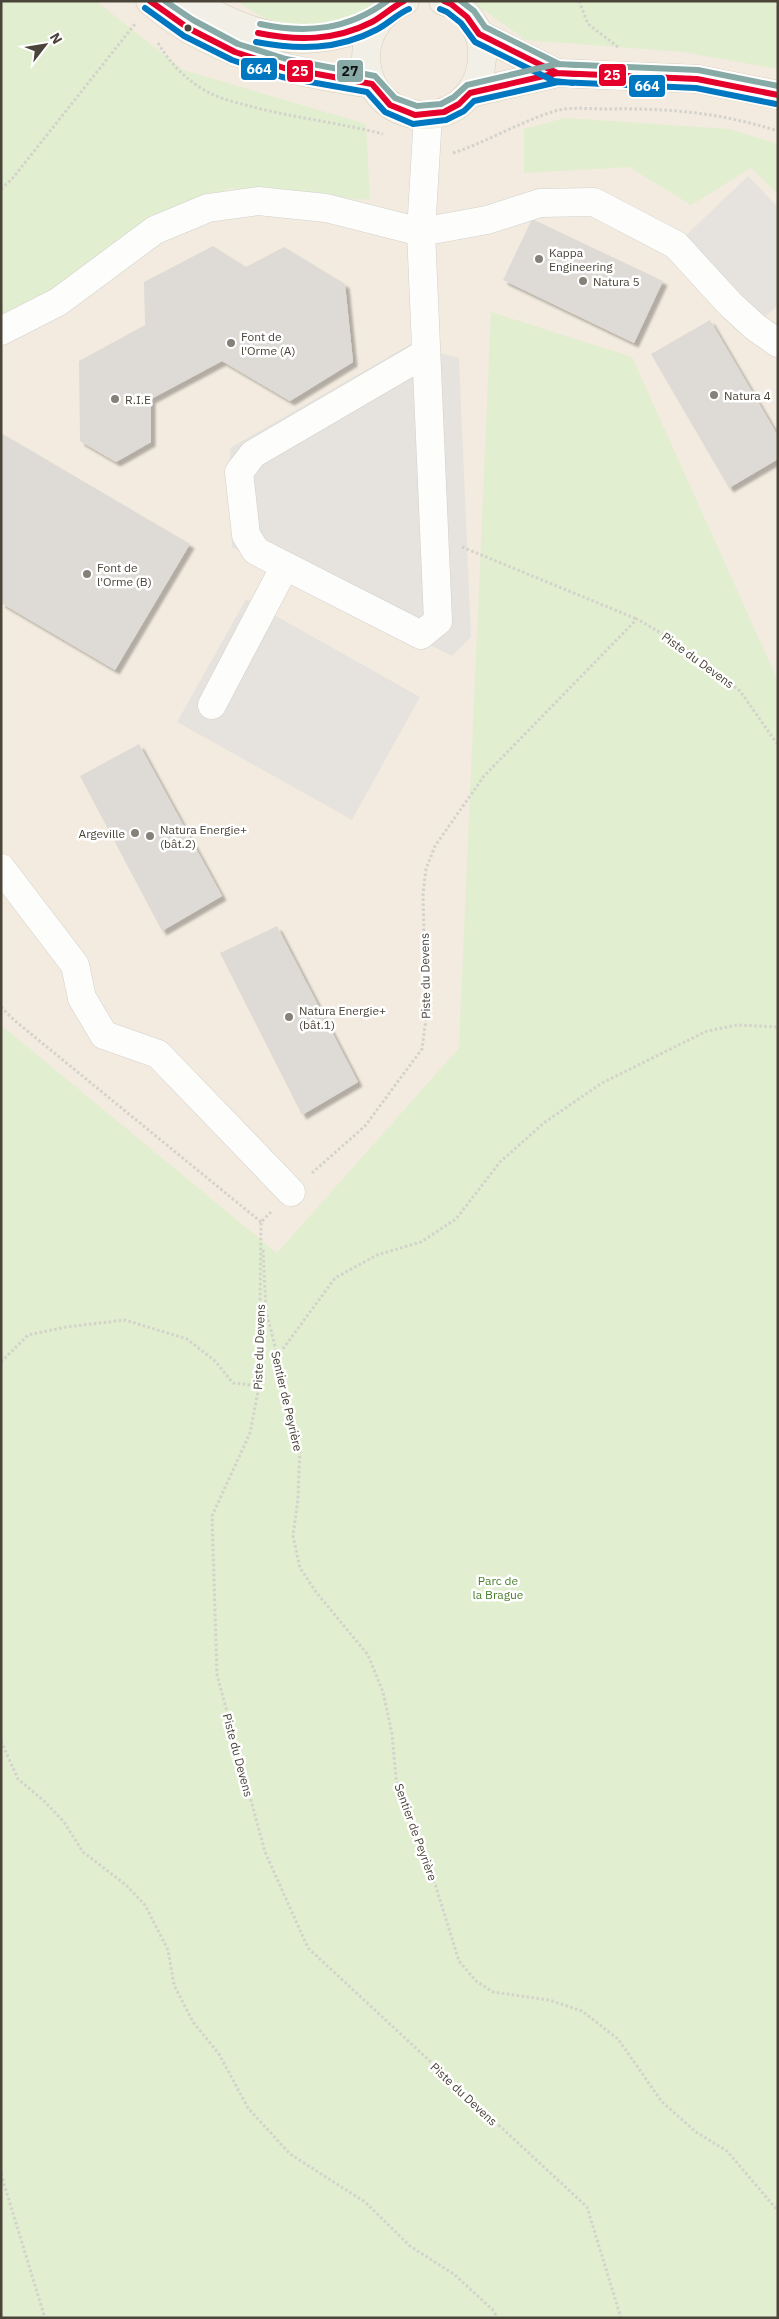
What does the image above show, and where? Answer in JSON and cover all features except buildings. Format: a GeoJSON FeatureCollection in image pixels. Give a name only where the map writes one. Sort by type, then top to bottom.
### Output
{"type":"FeatureCollection","features":[{"type":"Feature","properties":{"kind":"main road"},"geometry":{"type":"LineString","coordinates":[[190,1],[244,29],[282,38],[311,39],[339,36],[357,31],[378,19],[393,6],[405,1]]}},
{"type":"Feature","properties":{"kind":"main road"},"geometry":{"type":"LineString","coordinates":[[378,19],[369,34],[365,51],[366,68],[372,84],[390,105],[415,115],[444,112],[459,104],[470,93],[478,80],[482,65],[483,49],[479,34],[467,16],[451,4],[443,1]]}},
{"type":"Feature","properties":{"kind":"main road"},"geometry":{"type":"LineString","coordinates":[[151,15],[188,28],[235,52],[284,68],[372,84]]}},
{"type":"Feature","properties":{"kind":"main road"},"geometry":{"type":"LineString","coordinates":[[479,34],[557,74]]}},
{"type":"Feature","properties":{"kind":"main road"},"geometry":{"type":"LineString","coordinates":[[470,93],[557,74],[697,79],[778,94]]}},
{"type":"Feature","properties":{"kind":"lane"},"geometry":{"type":"LineString","coordinates":[[426,353],[253,454],[239,472],[246,535],[256,551],[422,635],[438,621],[421,232],[428,115]]}},
{"type":"Feature","properties":{"kind":"lane"},"geometry":{"type":"LineString","coordinates":[[1,331],[58,302],[155,230],[208,208],[258,201],[326,208],[421,232],[487,220],[540,203],[594,202],[676,245],[730,304],[755,327],[778,343]]}},
{"type":"Feature","properties":{"kind":"lane"},"geometry":{"type":"LineString","coordinates":[[212,705],[285,566]]}},
{"type":"Feature","properties":{"kind":"lane"},"geometry":{"type":"LineString","coordinates":[[1,868],[75,965],[82,998],[104,1035],[158,1054],[291,1192]]}},
{"type":"Feature","properties":{"kind":"path"},"geometry":{"type":"LineString","coordinates":[[579,1],[588,24],[634,60],[639,76]]}},
{"type":"Feature","properties":{"kind":"path"},"geometry":{"type":"LineString","coordinates":[[151,15],[162,50],[182,74],[208,92],[239,103],[295,118],[353,127],[387,135]]}},
{"type":"Feature","properties":{"kind":"path"},"geometry":{"type":"LineString","coordinates":[[1,188],[12,179],[151,15]]}},
{"type":"Feature","properties":{"kind":"path"},"geometry":{"type":"LineString","coordinates":[[443,156],[493,138],[523,123],[561,110],[638,109],[700,112],[750,122],[778,131]]}},
{"type":"Feature","properties":{"kind":"path"},"geometry":{"type":"LineString","coordinates":[[434,536],[637,620]]}},
{"type":"Feature","properties":{"kind":"path","name":"Piste du Devens"},"geometry":{"type":"LineString","coordinates":[[621,2318],[587,2207],[308,1948],[265,1852],[217,1675],[212,1516],[250,1433],[259,1386],[261,1222],[291,1192],[365,1126],[422,1049],[426,1019],[423,894],[426,868],[435,846],[484,776],[637,620],[678,643],[740,691],[778,744]]}},
{"type":"Feature","properties":{"kind":"path"},"geometry":{"type":"LineString","coordinates":[[1,1007],[14,1020],[261,1222]]}},
{"type":"Feature","properties":{"kind":"path"},"geometry":{"type":"LineString","coordinates":[[277,1357],[335,1278],[378,1256],[421,1242],[456,1220],[500,1162],[545,1122],[602,1083],[707,1032],[737,1025],[778,1027]]}},
{"type":"Feature","properties":{"kind":"path","name":"Sentier de Peyrière"},"geometry":{"type":"LineString","coordinates":[[261,1222],[266,1310],[300,1448],[298,1499],[293,1536],[300,1568],[316,1592],[368,1655],[383,1692],[392,1734],[396,1778],[436,1887],[459,1961],[476,1981],[493,1992],[557,2002],[582,2011],[618,2039],[662,2102],[696,2132],[727,2151],[778,2211]]}},
{"type":"Feature","properties":{"kind":"path"},"geometry":{"type":"LineString","coordinates":[[1,1362],[28,1335],[66,1327],[125,1320],[187,1339],[215,1362],[233,1383],[259,1386]]}},
{"type":"Feature","properties":{"kind":"path"},"geometry":{"type":"LineString","coordinates":[[1,1741],[18,1779],[44,1801],[64,1822],[84,1852],[126,1885],[145,1905],[168,1950],[174,1985],[193,2022],[219,2054],[248,2108],[290,2154],[365,2202],[410,2246],[455,2275],[494,2311],[497,2318]]}},
{"type":"Feature","properties":{"kind":"path"},"geometry":{"type":"LineString","coordinates":[[1,2174],[45,2318]]}},
{"type":"Feature","properties":{"kind":"shaded area"},"geometry":{"type":"Polygon","coordinates":[[[1,1],[778,1],[778,2318],[1,2318],[1,1]]]}},
{"type":"Feature","properties":{"kind":"shaded area"},"geometry":{"type":"Polygon","coordinates":[[[748,176],[778,207],[778,305],[755,327],[676,245],[748,176]]]}},
{"type":"Feature","properties":{"kind":"shaded area"},"geometry":{"type":"Polygon","coordinates":[[[409,345],[459,358],[471,637],[452,656],[232,547],[230,448],[409,345]]]}},
{"type":"Feature","properties":{"kind":"shaded area"},"geometry":{"type":"Polygon","coordinates":[[[246,599],[420,697],[352,820],[177,722],[246,599]]]}},
{"type":"Feature","properties":{"kind":"green space"},"geometry":{"type":"Polygon","coordinates":[[[1,1],[96,1],[183,70],[366,124],[370,200],[230,188],[149,224],[27,310],[1,319],[1,1]]]}},
{"type":"Feature","properties":{"kind":"green space"},"geometry":{"type":"Polygon","coordinates":[[[236,1],[385,1],[324,32],[264,18],[236,1]]]}},
{"type":"Feature","properties":{"kind":"green space"},"geometry":{"type":"Polygon","coordinates":[[[471,1],[778,1],[778,69],[683,52],[526,40],[471,1]]]}},
{"type":"Feature","properties":{"kind":"green space"},"geometry":{"type":"Polygon","coordinates":[[[565,118],[729,129],[778,144],[778,194],[751,168],[691,205],[629,167],[524,173],[524,129],[565,118]]]}},
{"type":"Feature","properties":{"kind":"green space","name":"Parc de la Brague"},"geometry":{"type":"Polygon","coordinates":[[[491,312],[632,357],[778,681],[778,2318],[1,2318],[1,1025],[277,1253],[459,1048],[491,312]]]}},
{"type":"Feature","properties":{"kind":"transit line","name":"25"},"geometry":{"type":"LineString","coordinates":[[150,1],[188,28],[235,52],[284,68],[372,84],[390,105],[415,115],[444,112],[459,104],[470,93],[557,73],[697,79],[778,95]]}},
{"type":"Feature","properties":{"kind":"transit line","name":"27"},"geometry":{"type":"LineString","coordinates":[[165,1],[193,20],[238,44],[286,59],[375,76],[395,98],[417,106],[441,104],[454,97],[467,85],[557,64],[698,70],[778,86]]}},
{"type":"Feature","properties":{"kind":"transit line","name":"27"},"geometry":{"type":"LineString","coordinates":[[260,24],[294,29],[326,27],[342,24],[357,18],[387,1]]}},
{"type":"Feature","properties":{"kind":"transit line","name":"25"},"geometry":{"type":"LineString","coordinates":[[258,33],[301,38],[316,38],[344,33],[372,22],[404,1]]}},
{"type":"Feature","properties":{"kind":"transit line","name":"25"},"geometry":{"type":"LineString","coordinates":[[444,1],[451,4],[467,17],[479,34],[557,73],[574,74]]}},
{"type":"Feature","properties":{"kind":"transit line","name":"27"},"geometry":{"type":"LineString","coordinates":[[461,1],[474,11],[485,27],[559,64],[575,65]]}},
{"type":"Feature","properties":{"kind":"transit line","name":"664"},"geometry":{"type":"LineString","coordinates":[[145,8],[184,36],[232,60],[282,77],[367,92],[385,112],[413,124],[446,120],[464,111],[474,101],[558,82],[696,88],[776,104]]}},
{"type":"Feature","properties":{"kind":"transit line","name":"664"},"geometry":{"type":"LineString","coordinates":[[256,42],[302,47],[332,45],[362,37],[409,9]]}},
{"type":"Feature","properties":{"kind":"transit line","name":"664"},"geometry":{"type":"LineString","coordinates":[[440,9],[461,23],[475,42],[554,81],[573,83]]}},
{"type":"Feature","properties":{"kind":"place","name":"Kappa Engineering"},"geometry":{"type":"Point","coordinates":[539,259]}},
{"type":"Feature","properties":{"kind":"place","name":"Natura 5"},"geometry":{"type":"Point","coordinates":[583,281]}},
{"type":"Feature","properties":{"kind":"place","name":"Font de l'Orme (A)"},"geometry":{"type":"Point","coordinates":[231,343]}},
{"type":"Feature","properties":{"kind":"place","name":"Natura 4"},"geometry":{"type":"Point","coordinates":[714,395]}},
{"type":"Feature","properties":{"kind":"place","name":"R.I.E"},"geometry":{"type":"Point","coordinates":[115,399]}},
{"type":"Feature","properties":{"kind":"place","name":"Font de l'Orme (B)"},"geometry":{"type":"Point","coordinates":[87,574]}},
{"type":"Feature","properties":{"kind":"place","name":"Argeville"},"geometry":{"type":"Point","coordinates":[135,833]}},
{"type":"Feature","properties":{"kind":"place","name":"Natura Energie+ (bât.2)"},"geometry":{"type":"Point","coordinates":[150,836]}},
{"type":"Feature","properties":{"kind":"place","name":"Natura Energie+ (bât.1)"},"geometry":{"type":"Point","coordinates":[289,1017]}}]}
